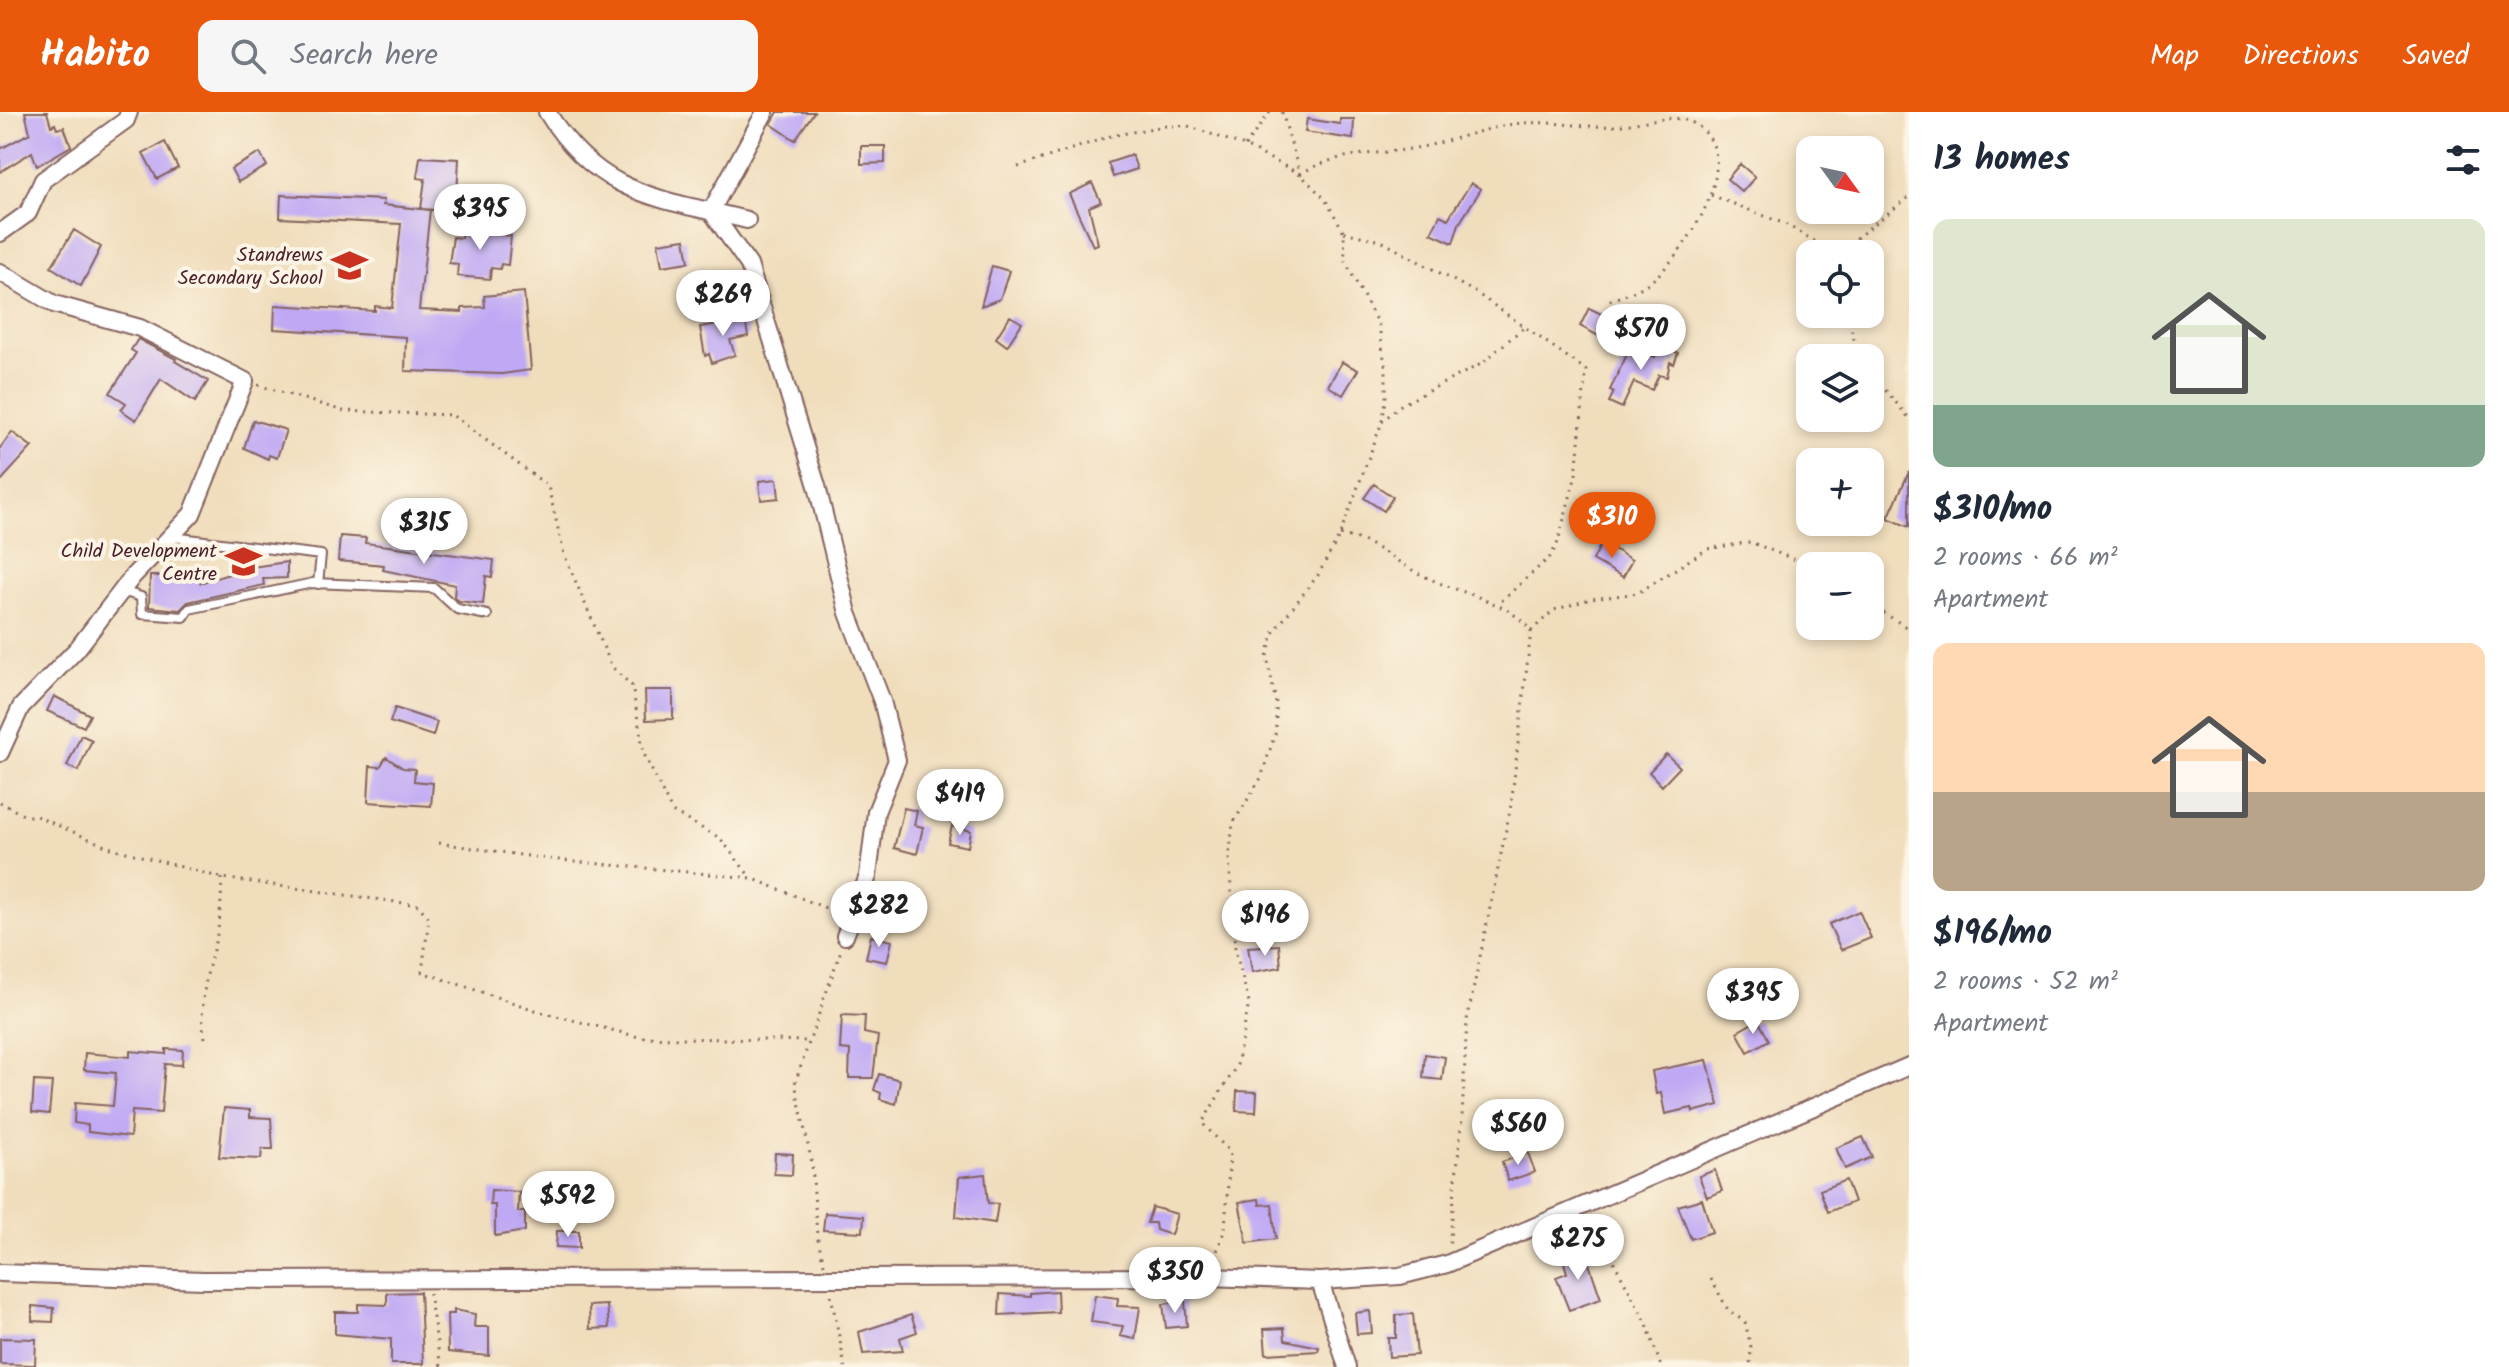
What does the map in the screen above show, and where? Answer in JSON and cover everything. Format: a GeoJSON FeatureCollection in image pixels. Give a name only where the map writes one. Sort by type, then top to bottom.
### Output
{"type":"FeatureCollection","features":[{"type":"Feature","properties":{"kind":"street"},"geometry":{"type":"LineString","coordinates":[[0,233],[28,213],[43,180],[126,120],[129,112]]}},
{"type":"Feature","properties":{"kind":"street"},"geometry":{"type":"LineString","coordinates":[[547,112],[571,148],[610,180],[629,190],[747,220]]}},
{"type":"Feature","properties":{"kind":"street"},"geometry":{"type":"LineString","coordinates":[[711,211],[765,112]]}},
{"type":"Feature","properties":{"kind":"street"},"geometry":{"type":"LineString","coordinates":[[711,211],[749,265],[817,486],[848,613],[882,701],[897,760],[876,812],[868,876],[845,936]]}},
{"type":"Feature","properties":{"kind":"street"},"geometry":{"type":"LineString","coordinates":[[0,272],[54,304],[140,328],[245,381],[200,501],[122,591],[77,649],[21,707],[0,753]]}},
{"type":"Feature","properties":{"kind":"street"},"geometry":{"type":"LineString","coordinates":[[0,1273],[204,1280],[1207,1277],[1320,1281],[1400,1276],[1447,1264],[1909,1066]]}},
{"type":"Feature","properties":{"kind":"street"},"geometry":{"type":"LineString","coordinates":[[1320,1281],[1347,1367]]}},
{"type":"Feature","properties":{"kind":"lane"},"geometry":{"type":"LineString","coordinates":[[171,537],[321,555],[318,584]]}},
{"type":"Feature","properties":{"kind":"lane"},"geometry":{"type":"LineString","coordinates":[[122,591],[141,597],[142,614],[184,617],[189,609],[318,584],[434,588],[457,609],[487,615]]}},
{"type":"Feature","properties":{"kind":"path"},"geometry":{"type":"LineString","coordinates":[[1245,146],[1270,112]]}},
{"type":"Feature","properties":{"kind":"path"},"geometry":{"type":"LineString","coordinates":[[1282,112],[1300,174]]}},
{"type":"Feature","properties":{"kind":"path"},"geometry":{"type":"LineString","coordinates":[[1300,174],[1329,159],[1358,152],[1414,149],[1521,123],[1612,127],[1683,119],[1702,129],[1716,156],[1717,175],[1711,195],[1699,222],[1670,263],[1634,291],[1608,301]]}},
{"type":"Feature","properties":{"kind":"path"},"geometry":{"type":"LineString","coordinates":[[1018,167],[1111,136],[1164,126],[1188,126],[1245,146],[1300,174],[1325,199],[1344,232],[1345,261],[1379,326],[1386,371],[1382,422],[1340,535],[1318,575],[1273,633],[1267,657],[1276,703],[1276,731],[1261,778],[1233,823],[1229,857],[1235,949],[1249,1003],[1237,1065],[1202,1123],[1230,1152],[1225,1229],[1207,1277]]}},
{"type":"Feature","properties":{"kind":"path"},"geometry":{"type":"LineString","coordinates":[[1711,195],[1785,224],[1814,240]]}},
{"type":"Feature","properties":{"kind":"path"},"geometry":{"type":"LineString","coordinates":[[1854,240],[1909,197]]}},
{"type":"Feature","properties":{"kind":"path"},"geometry":{"type":"LineString","coordinates":[[1344,232],[1381,241],[1483,297],[1523,328],[1582,366],[1587,378],[1576,475],[1557,545],[1550,557],[1498,605]]}},
{"type":"Feature","properties":{"kind":"path"},"geometry":{"type":"LineString","coordinates":[[1382,422],[1399,406],[1481,364],[1523,328]]}},
{"type":"Feature","properties":{"kind":"path"},"geometry":{"type":"LineString","coordinates":[[245,381],[343,411],[452,415],[548,486],[564,554],[612,667],[632,686],[644,754],[672,812],[720,838],[751,878]]}},
{"type":"Feature","properties":{"kind":"path"},"geometry":{"type":"LineString","coordinates":[[1884,389],[1909,418]]}},
{"type":"Feature","properties":{"kind":"path"},"geometry":{"type":"LineString","coordinates":[[1340,535],[1384,549],[1424,577],[1498,605],[1525,622],[1531,631],[1511,805],[1467,1020],[1462,1118],[1447,1264]]}},
{"type":"Feature","properties":{"kind":"path"},"geometry":{"type":"LineString","coordinates":[[1531,631],[1554,610],[1591,599],[1638,593],[1707,549],[1750,542],[1796,560]]}},
{"type":"Feature","properties":{"kind":"path"},"geometry":{"type":"LineString","coordinates":[[1884,613],[1909,629]]}},
{"type":"Feature","properties":{"kind":"path"},"geometry":{"type":"LineString","coordinates":[[0,802],[10,804],[25,816],[36,816],[108,847],[222,878],[418,905],[429,918],[422,972],[541,1012],[639,1037],[810,1041]]}},
{"type":"Feature","properties":{"kind":"path"},"geometry":{"type":"LineString","coordinates":[[439,843],[548,859],[751,878],[828,909],[845,936],[795,1083],[812,1164],[817,1235],[845,1367]]}},
{"type":"Feature","properties":{"kind":"path"},"geometry":{"type":"LineString","coordinates":[[205,1038],[202,1026],[207,964],[217,935],[222,878]]}},
{"type":"Feature","properties":{"kind":"path"},"geometry":{"type":"LineString","coordinates":[[1584,1205],[1647,1324],[1661,1367]]}},
{"type":"Feature","properties":{"kind":"path"},"geometry":{"type":"LineString","coordinates":[[426,1277],[441,1367]]}},
{"type":"Feature","properties":{"kind":"path"},"geometry":{"type":"LineString","coordinates":[[1711,1279],[1728,1310],[1745,1322],[1751,1347],[1750,1367]]}},
{"type":"Feature","properties":{"kind":"building"},"geometry":{"type":"Polygon","coordinates":[[[25,112],[47,112],[51,126],[55,124],[57,129],[64,127],[71,146],[37,166],[32,152],[0,172],[0,149],[30,133],[25,112]]]}},
{"type":"Feature","properties":{"kind":"building"},"geometry":{"type":"Polygon","coordinates":[[[778,112],[814,112],[795,140],[771,124],[778,112]]]}},
{"type":"Feature","properties":{"kind":"building"},"geometry":{"type":"Polygon","coordinates":[[[1307,119],[1340,124],[1340,119],[1354,119],[1353,139],[1305,132],[1307,119]]]}},
{"type":"Feature","properties":{"kind":"building"},"geometry":{"type":"Polygon","coordinates":[[[165,142],[178,168],[157,179],[143,153],[165,142]]]}},
{"type":"Feature","properties":{"kind":"building"},"geometry":{"type":"Polygon","coordinates":[[[861,146],[885,146],[885,163],[861,164],[861,146]]]}},
{"type":"Feature","properties":{"kind":"building"},"geometry":{"type":"Polygon","coordinates":[[[260,153],[267,166],[238,182],[231,169],[260,153]]]}},
{"type":"Feature","properties":{"kind":"building"},"geometry":{"type":"Polygon","coordinates":[[[1132,155],[1137,169],[1113,177],[1108,163],[1132,155]]]}},
{"type":"Feature","properties":{"kind":"building"},"geometry":{"type":"Polygon","coordinates":[[[420,157],[459,159],[456,211],[421,209],[425,179],[417,178],[420,157]]]}},
{"type":"Feature","properties":{"kind":"building"},"geometry":{"type":"Polygon","coordinates":[[[1740,164],[1755,177],[1742,192],[1727,179],[1740,164]]]}},
{"type":"Feature","properties":{"kind":"building"},"geometry":{"type":"Polygon","coordinates":[[[1092,183],[1101,202],[1089,207],[1098,244],[1093,246],[1069,194],[1092,183]]]}},
{"type":"Feature","properties":{"kind":"building"},"geometry":{"type":"Polygon","coordinates":[[[1471,183],[1481,189],[1459,224],[1453,243],[1431,233],[1440,215],[1448,219],[1471,183]]]}},
{"type":"Feature","properties":{"kind":"building"},"geometry":{"type":"Polygon","coordinates":[[[281,195],[384,200],[383,205],[430,210],[419,310],[462,312],[462,308],[485,307],[484,296],[524,292],[531,370],[502,374],[405,371],[406,337],[274,329],[275,305],[375,311],[375,306],[392,308],[401,224],[280,218],[281,195]]]}},
{"type":"Feature","properties":{"kind":"building"},"geometry":{"type":"Polygon","coordinates":[[[463,226],[496,228],[496,234],[511,236],[508,265],[501,264],[500,269],[491,268],[490,279],[457,276],[458,264],[449,263],[453,237],[461,238],[463,226]]]}},
{"type":"Feature","properties":{"kind":"building"},"geometry":{"type":"Polygon","coordinates":[[[74,230],[101,247],[81,286],[51,267],[74,230]]]}},
{"type":"Feature","properties":{"kind":"building"},"geometry":{"type":"Polygon","coordinates":[[[685,239],[689,262],[662,266],[658,243],[685,239]]]}},
{"type":"Feature","properties":{"kind":"building"},"geometry":{"type":"Polygon","coordinates":[[[992,266],[1009,271],[1000,299],[981,306],[992,266]]]}},
{"type":"Feature","properties":{"kind":"building"},"geometry":{"type":"Polygon","coordinates":[[[1589,308],[1612,319],[1602,338],[1580,326],[1589,308]]]}},
{"type":"Feature","properties":{"kind":"building"},"geometry":{"type":"Polygon","coordinates":[[[744,314],[748,336],[730,340],[735,355],[712,363],[709,354],[705,356],[700,327],[730,322],[729,317],[744,314]]]}},
{"type":"Feature","properties":{"kind":"building"},"geometry":{"type":"Polygon","coordinates":[[[1010,316],[1022,323],[1007,346],[996,338],[1010,316]]]}},
{"type":"Feature","properties":{"kind":"building"},"geometry":{"type":"Polygon","coordinates":[[[138,339],[176,359],[208,381],[195,402],[161,379],[136,420],[121,410],[126,403],[110,393],[136,353],[131,350],[138,339]]]}},
{"type":"Feature","properties":{"kind":"building"},"geometry":{"type":"Polygon","coordinates":[[[1660,345],[1678,353],[1674,364],[1670,362],[1667,377],[1659,375],[1652,390],[1634,382],[1622,408],[1609,402],[1614,392],[1610,390],[1631,346],[1655,357],[1660,345]]]}},
{"type":"Feature","properties":{"kind":"building"},"geometry":{"type":"Polygon","coordinates":[[[1342,362],[1358,370],[1343,395],[1328,386],[1342,362]]]}},
{"type":"Feature","properties":{"kind":"building"},"geometry":{"type":"Polygon","coordinates":[[[253,420],[286,430],[277,458],[269,455],[268,459],[244,448],[253,420]]]}},
{"type":"Feature","properties":{"kind":"building"},"geometry":{"type":"Polygon","coordinates":[[[12,432],[32,447],[0,482],[0,448],[12,432]]]}},
{"type":"Feature","properties":{"kind":"building"},"geometry":{"type":"Polygon","coordinates":[[[1909,472],[1909,527],[1888,518],[1909,472]]]}},
{"type":"Feature","properties":{"kind":"building"},"geometry":{"type":"Polygon","coordinates":[[[777,479],[779,498],[761,500],[759,481],[777,479]]]}},
{"type":"Feature","properties":{"kind":"building"},"geometry":{"type":"Polygon","coordinates":[[[1374,484],[1393,497],[1384,511],[1364,498],[1374,484]]]}},
{"type":"Feature","properties":{"kind":"building"},"geometry":{"type":"Polygon","coordinates":[[[340,536],[366,538],[365,543],[494,560],[492,577],[486,576],[483,604],[459,601],[454,597],[455,585],[383,570],[384,565],[338,561],[340,536]]]}},
{"type":"Feature","properties":{"kind":"building"},"geometry":{"type":"Polygon","coordinates":[[[1602,542],[1632,560],[1623,577],[1593,560],[1602,542]]]}},
{"type":"Feature","properties":{"kind":"building"},"geometry":{"type":"Polygon","coordinates":[[[287,562],[287,578],[263,579],[264,585],[188,602],[180,610],[149,607],[150,576],[200,576],[200,583],[252,567],[287,562]]]}},
{"type":"Feature","properties":{"kind":"building"},"geometry":{"type":"Polygon","coordinates":[[[645,690],[673,690],[673,719],[646,720],[645,690]]]}},
{"type":"Feature","properties":{"kind":"building"},"geometry":{"type":"Polygon","coordinates":[[[54,696],[90,715],[84,727],[47,711],[54,696]]]}},
{"type":"Feature","properties":{"kind":"building"},"geometry":{"type":"Polygon","coordinates":[[[395,708],[437,722],[433,736],[390,722],[395,708]]]}},
{"type":"Feature","properties":{"kind":"building"},"geometry":{"type":"Polygon","coordinates":[[[81,735],[92,740],[78,771],[67,766],[81,735]]]}},
{"type":"Feature","properties":{"kind":"building"},"geometry":{"type":"Polygon","coordinates":[[[1666,754],[1680,767],[1662,786],[1649,772],[1666,754]]]}},
{"type":"Feature","properties":{"kind":"building"},"geometry":{"type":"Polygon","coordinates":[[[386,757],[403,768],[415,769],[414,781],[433,783],[431,806],[368,802],[370,766],[380,767],[386,757]]]}},
{"type":"Feature","properties":{"kind":"building"},"geometry":{"type":"Polygon","coordinates":[[[904,808],[917,811],[914,825],[923,827],[917,854],[894,848],[904,808]]]}},
{"type":"Feature","properties":{"kind":"building"},"geometry":{"type":"Polygon","coordinates":[[[952,826],[971,831],[968,847],[948,843],[952,826]]]}},
{"type":"Feature","properties":{"kind":"building"},"geometry":{"type":"Polygon","coordinates":[[[1859,911],[1871,938],[1841,950],[1829,924],[1859,911]]]}},
{"type":"Feature","properties":{"kind":"building"},"geometry":{"type":"Polygon","coordinates":[[[871,936],[892,941],[887,962],[866,958],[871,936]]]}},
{"type":"Feature","properties":{"kind":"building"},"geometry":{"type":"Polygon","coordinates":[[[1279,945],[1281,967],[1252,972],[1248,947],[1279,945]]]}},
{"type":"Feature","properties":{"kind":"building"},"geometry":{"type":"Polygon","coordinates":[[[842,1015],[865,1016],[864,1033],[878,1036],[873,1078],[849,1078],[850,1050],[840,1049],[842,1015]]]}},
{"type":"Feature","properties":{"kind":"building"},"geometry":{"type":"Polygon","coordinates":[[[1758,1020],[1769,1040],[1748,1052],[1737,1032],[1758,1020]]]}},
{"type":"Feature","properties":{"kind":"building"},"geometry":{"type":"Polygon","coordinates":[[[166,1049],[183,1050],[182,1065],[165,1064],[161,1113],[132,1111],[130,1137],[88,1132],[88,1125],[74,1123],[75,1103],[113,1106],[116,1073],[84,1070],[85,1053],[130,1057],[130,1051],[166,1054],[166,1049]]]}},
{"type":"Feature","properties":{"kind":"building"},"geometry":{"type":"Polygon","coordinates":[[[1425,1054],[1445,1057],[1442,1080],[1423,1078],[1425,1054]]]}},
{"type":"Feature","properties":{"kind":"building"},"geometry":{"type":"Polygon","coordinates":[[[1707,1060],[1719,1105],[1693,1112],[1692,1108],[1665,1114],[1661,1093],[1656,1094],[1652,1071],[1707,1060]]]}},
{"type":"Feature","properties":{"kind":"building"},"geometry":{"type":"Polygon","coordinates":[[[879,1074],[900,1080],[896,1104],[880,1099],[881,1093],[874,1090],[879,1074]]]}},
{"type":"Feature","properties":{"kind":"building"},"geometry":{"type":"Polygon","coordinates":[[[34,1081],[52,1082],[49,1114],[32,1112],[34,1081]]]}},
{"type":"Feature","properties":{"kind":"building"},"geometry":{"type":"Polygon","coordinates":[[[1237,1091],[1257,1092],[1256,1112],[1236,1111],[1237,1091]]]}},
{"type":"Feature","properties":{"kind":"building"},"geometry":{"type":"Polygon","coordinates":[[[224,1108],[250,1110],[250,1117],[271,1118],[273,1149],[262,1149],[261,1159],[219,1157],[224,1108]]]}},
{"type":"Feature","properties":{"kind":"building"},"geometry":{"type":"Polygon","coordinates":[[[1863,1137],[1872,1157],[1845,1169],[1836,1148],[1863,1137]]]}},
{"type":"Feature","properties":{"kind":"building"},"geometry":{"type":"Polygon","coordinates":[[[775,1153],[793,1154],[792,1175],[774,1174],[775,1153]]]}},
{"type":"Feature","properties":{"kind":"building"},"geometry":{"type":"Polygon","coordinates":[[[1528,1153],[1535,1172],[1508,1181],[1502,1162],[1528,1153]]]}},
{"type":"Feature","properties":{"kind":"building"},"geometry":{"type":"Polygon","coordinates":[[[1715,1170],[1722,1191],[1707,1197],[1699,1176],[1715,1170]]]}},
{"type":"Feature","properties":{"kind":"building"},"geometry":{"type":"Polygon","coordinates":[[[985,1174],[988,1203],[998,1204],[995,1223],[956,1217],[959,1177],[985,1174]]]}},
{"type":"Feature","properties":{"kind":"building"},"geometry":{"type":"Polygon","coordinates":[[[1846,1180],[1854,1202],[1828,1212],[1820,1190],[1846,1180]]]}},
{"type":"Feature","properties":{"kind":"building"},"geometry":{"type":"Polygon","coordinates":[[[491,1190],[519,1192],[518,1212],[525,1212],[525,1231],[495,1236],[495,1205],[490,1205],[491,1190]]]}},
{"type":"Feature","properties":{"kind":"building"},"geometry":{"type":"Polygon","coordinates":[[[1259,1199],[1260,1205],[1272,1204],[1276,1239],[1247,1243],[1239,1202],[1259,1199]]]}},
{"type":"Feature","properties":{"kind":"building"},"geometry":{"type":"Polygon","coordinates":[[[1702,1199],[1712,1232],[1691,1239],[1678,1206],[1702,1199]]]}},
{"type":"Feature","properties":{"kind":"building"},"geometry":{"type":"Polygon","coordinates":[[[1152,1207],[1177,1214],[1171,1235],[1156,1230],[1155,1223],[1147,1223],[1152,1207]]]}},
{"type":"Feature","properties":{"kind":"building"},"geometry":{"type":"Polygon","coordinates":[[[825,1213],[864,1216],[863,1232],[823,1230],[825,1213]]]}},
{"type":"Feature","properties":{"kind":"building"},"geometry":{"type":"Polygon","coordinates":[[[557,1231],[579,1231],[579,1248],[556,1247],[557,1231]]]}},
{"type":"Feature","properties":{"kind":"building"},"geometry":{"type":"Polygon","coordinates":[[[1585,1252],[1601,1299],[1569,1310],[1556,1277],[1567,1273],[1563,1259],[1585,1252]]]}},
{"type":"Feature","properties":{"kind":"building"},"geometry":{"type":"Polygon","coordinates":[[[1057,1291],[1058,1312],[999,1315],[1000,1294],[1030,1296],[1030,1293],[1057,1291]]]}},
{"type":"Feature","properties":{"kind":"building"},"geometry":{"type":"Polygon","coordinates":[[[420,1292],[423,1364],[391,1364],[391,1339],[335,1334],[335,1312],[358,1312],[358,1304],[387,1305],[387,1293],[420,1292]]]}},
{"type":"Feature","properties":{"kind":"building"},"geometry":{"type":"Polygon","coordinates":[[[1095,1295],[1118,1298],[1117,1306],[1140,1307],[1135,1339],[1120,1336],[1123,1326],[1091,1322],[1095,1295]]]}},
{"type":"Feature","properties":{"kind":"building"},"geometry":{"type":"Polygon","coordinates":[[[1185,1301],[1187,1326],[1166,1328],[1163,1304],[1185,1301]]]}},
{"type":"Feature","properties":{"kind":"building"},"geometry":{"type":"Polygon","coordinates":[[[607,1305],[609,1328],[590,1329],[589,1306],[607,1305]]]}},
{"type":"Feature","properties":{"kind":"building"},"geometry":{"type":"Polygon","coordinates":[[[32,1306],[54,1308],[53,1322],[32,1321],[32,1306]]]}},
{"type":"Feature","properties":{"kind":"building"},"geometry":{"type":"Polygon","coordinates":[[[454,1310],[475,1314],[474,1327],[489,1327],[489,1356],[448,1352],[447,1314],[454,1314],[454,1310]]]}},
{"type":"Feature","properties":{"kind":"building"},"geometry":{"type":"Polygon","coordinates":[[[1370,1311],[1372,1333],[1357,1334],[1355,1313],[1370,1311]]]}},
{"type":"Feature","properties":{"kind":"building"},"geometry":{"type":"Polygon","coordinates":[[[1413,1314],[1417,1355],[1389,1357],[1388,1338],[1396,1338],[1396,1315],[1413,1314]]]}},
{"type":"Feature","properties":{"kind":"building"},"geometry":{"type":"Polygon","coordinates":[[[911,1315],[917,1332],[900,1338],[903,1351],[863,1354],[859,1332],[911,1315]]]}},
{"type":"Feature","properties":{"kind":"building"},"geometry":{"type":"Polygon","coordinates":[[[1284,1328],[1285,1340],[1319,1347],[1318,1351],[1266,1354],[1264,1329],[1284,1328]]]}},
{"type":"Feature","properties":{"kind":"building"},"geometry":{"type":"Polygon","coordinates":[[[0,1338],[36,1339],[35,1365],[0,1364],[0,1338]]]}},
{"type":"Feature","properties":{"kind":"place","name":"Standrews Secondary School"},"geometry":{"type":"Point","coordinates":[349,265]}},
{"type":"Feature","properties":{"kind":"place","name":"Child Development Centre"},"geometry":{"type":"Point","coordinates":[243,561]}}]}
